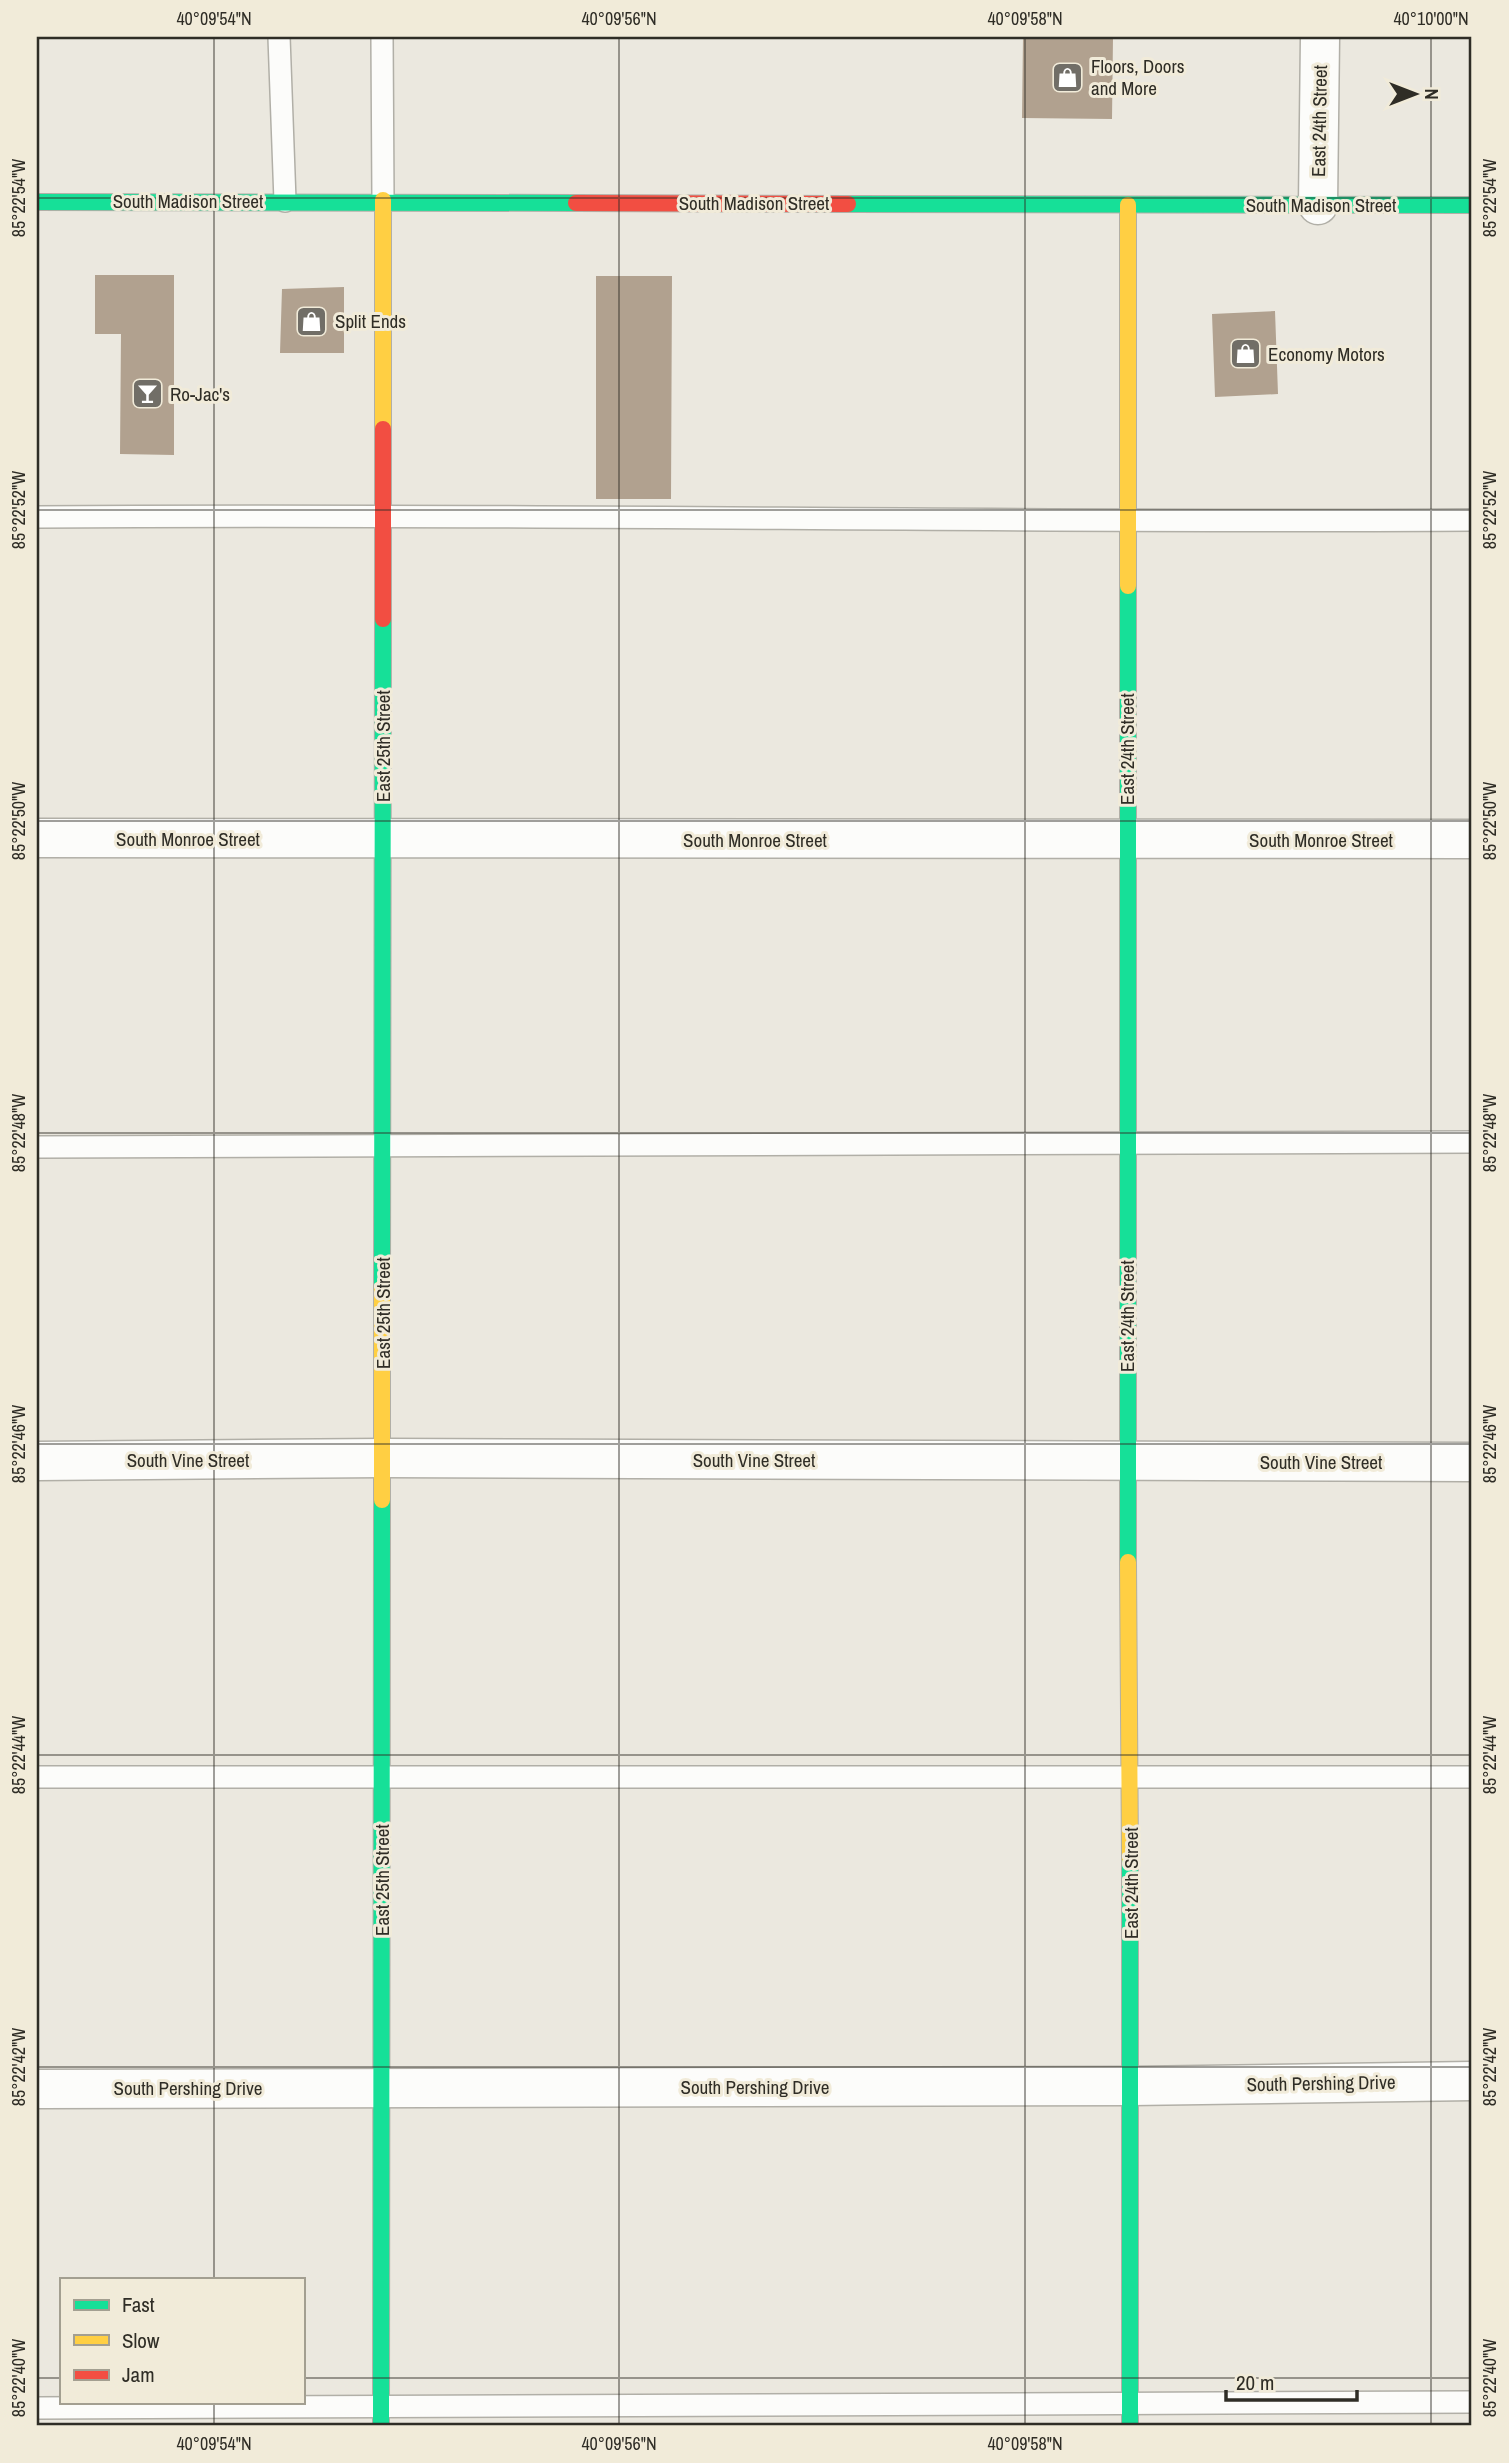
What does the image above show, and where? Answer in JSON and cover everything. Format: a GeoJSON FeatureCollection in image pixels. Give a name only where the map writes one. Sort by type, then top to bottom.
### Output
{"type":"FeatureCollection","features":[{"type":"Feature","properties":{"kind":"street","name":"East 24th Street"},"geometry":{"type":"LineString","coordinates":[[1318,205],[1320,37]]}},
{"type":"Feature","properties":{"kind":"street","name":"South Madison Street"},"geometry":{"type":"LineString","coordinates":[[37,202],[383,200],[1472,205]]}},
{"type":"Feature","properties":{"kind":"street","name":"East 25th Street"},"geometry":{"type":"LineString","coordinates":[[381,2416],[383,200]]}},
{"type":"Feature","properties":{"kind":"street","name":"East 24th Street"},"geometry":{"type":"LineString","coordinates":[[1128,205],[1127,1143],[1132,2086],[1130,2426]]}},
{"type":"Feature","properties":{"kind":"street","name":"South Monroe Street"},"geometry":{"type":"LineString","coordinates":[[37,838],[1127,841],[1472,839]]}},
{"type":"Feature","properties":{"kind":"street","name":"South Vine Street"},"geometry":{"type":"LineString","coordinates":[[37,1461],[383,1458],[1472,1462]]}},
{"type":"Feature","properties":{"kind":"street","name":"South Pershing Drive"},"geometry":{"type":"LineString","coordinates":[[37,2089],[1132,2086],[1472,2081]]}},
{"type":"Feature","properties":{"kind":"lane"},"geometry":{"type":"LineString","coordinates":[[279,37],[285,201]]}},
{"type":"Feature","properties":{"kind":"lane"},"geometry":{"type":"LineString","coordinates":[[382,37],[383,200]]}},
{"type":"Feature","properties":{"kind":"lane"},"geometry":{"type":"LineString","coordinates":[[37,517],[383,515],[1127,522],[1472,520]]}},
{"type":"Feature","properties":{"kind":"lane"},"geometry":{"type":"LineString","coordinates":[[37,1147],[383,1143],[1472,1142]]}},
{"type":"Feature","properties":{"kind":"lane"},"geometry":{"type":"LineString","coordinates":[[37,1777],[1472,1777]]}},
{"type":"Feature","properties":{"kind":"lane"},"geometry":{"type":"LineString","coordinates":[[37,2408],[381,2416],[1130,2402],[1472,2402]]}},
{"type":"Feature","properties":{"kind":"building","name":"Floors, Doors and More"},"geometry":{"type":"Polygon","coordinates":[[[1023,37],[1113,37],[1112,119],[1022,118],[1023,37]]]}},
{"type":"Feature","properties":{"kind":"building","name":"Ro-Jac's"},"geometry":{"type":"Polygon","coordinates":[[[95,275],[174,275],[174,455],[120,454],[121,334],[95,334],[95,275]]]}},
{"type":"Feature","properties":{"kind":"building"},"geometry":{"type":"Polygon","coordinates":[[[596,276],[672,276],[671,499],[596,499],[596,276]]]}},
{"type":"Feature","properties":{"kind":"building","name":"Split Ends"},"geometry":{"type":"Polygon","coordinates":[[[344,287],[344,353],[280,353],[282,289],[344,287]]]}},
{"type":"Feature","properties":{"kind":"building","name":"Economy Motors"},"geometry":{"type":"Polygon","coordinates":[[[1275,311],[1278,394],[1215,397],[1212,314],[1275,311]]]}},
{"type":"Feature","properties":{"kind":"traffic: fast"},"geometry":{"type":"LineString","coordinates":[[37,202],[576,203]]}},
{"type":"Feature","properties":{"kind":"traffic: fast"},"geometry":{"type":"LineString","coordinates":[[848,204],[1472,205]]}},
{"type":"Feature","properties":{"kind":"traffic: fast"},"geometry":{"type":"LineString","coordinates":[[1128,586],[1128,1562]]}},
{"type":"Feature","properties":{"kind":"traffic: fast"},"geometry":{"type":"LineString","coordinates":[[382,1288],[383,619]]}},
{"type":"Feature","properties":{"kind":"traffic: fast"},"geometry":{"type":"LineString","coordinates":[[381,2426],[382,1500]]}},
{"type":"Feature","properties":{"kind":"traffic: fast"},"geometry":{"type":"LineString","coordinates":[[1130,1859],[1130,2426]]}},
{"type":"Feature","properties":{"kind":"traffic: slow"},"geometry":{"type":"LineString","coordinates":[[383,200],[383,429]]}},
{"type":"Feature","properties":{"kind":"traffic: slow"},"geometry":{"type":"LineString","coordinates":[[1128,205],[1128,586]]}},
{"type":"Feature","properties":{"kind":"traffic: slow"},"geometry":{"type":"LineString","coordinates":[[382,1288],[382,1500]]}},
{"type":"Feature","properties":{"kind":"traffic: slow"},"geometry":{"type":"LineString","coordinates":[[1128,1562],[1130,1859]]}},
{"type":"Feature","properties":{"kind":"traffic: jam"},"geometry":{"type":"LineString","coordinates":[[576,203],[848,204]]}},
{"type":"Feature","properties":{"kind":"traffic: jam"},"geometry":{"type":"LineString","coordinates":[[383,429],[383,619]]}},
{"type":"Feature","properties":{"kind":"place","name":"Floors, Doors and More"},"geometry":{"type":"Point","coordinates":[1068,77]}},
{"type":"Feature","properties":{"kind":"place","name":"Split Ends"},"geometry":{"type":"Point","coordinates":[312,321]}},
{"type":"Feature","properties":{"kind":"place","name":"Economy Motors"},"geometry":{"type":"Point","coordinates":[1245,354]}},
{"type":"Feature","properties":{"kind":"place","name":"Ro-Jac's"},"geometry":{"type":"Point","coordinates":[147,394]}}]}
